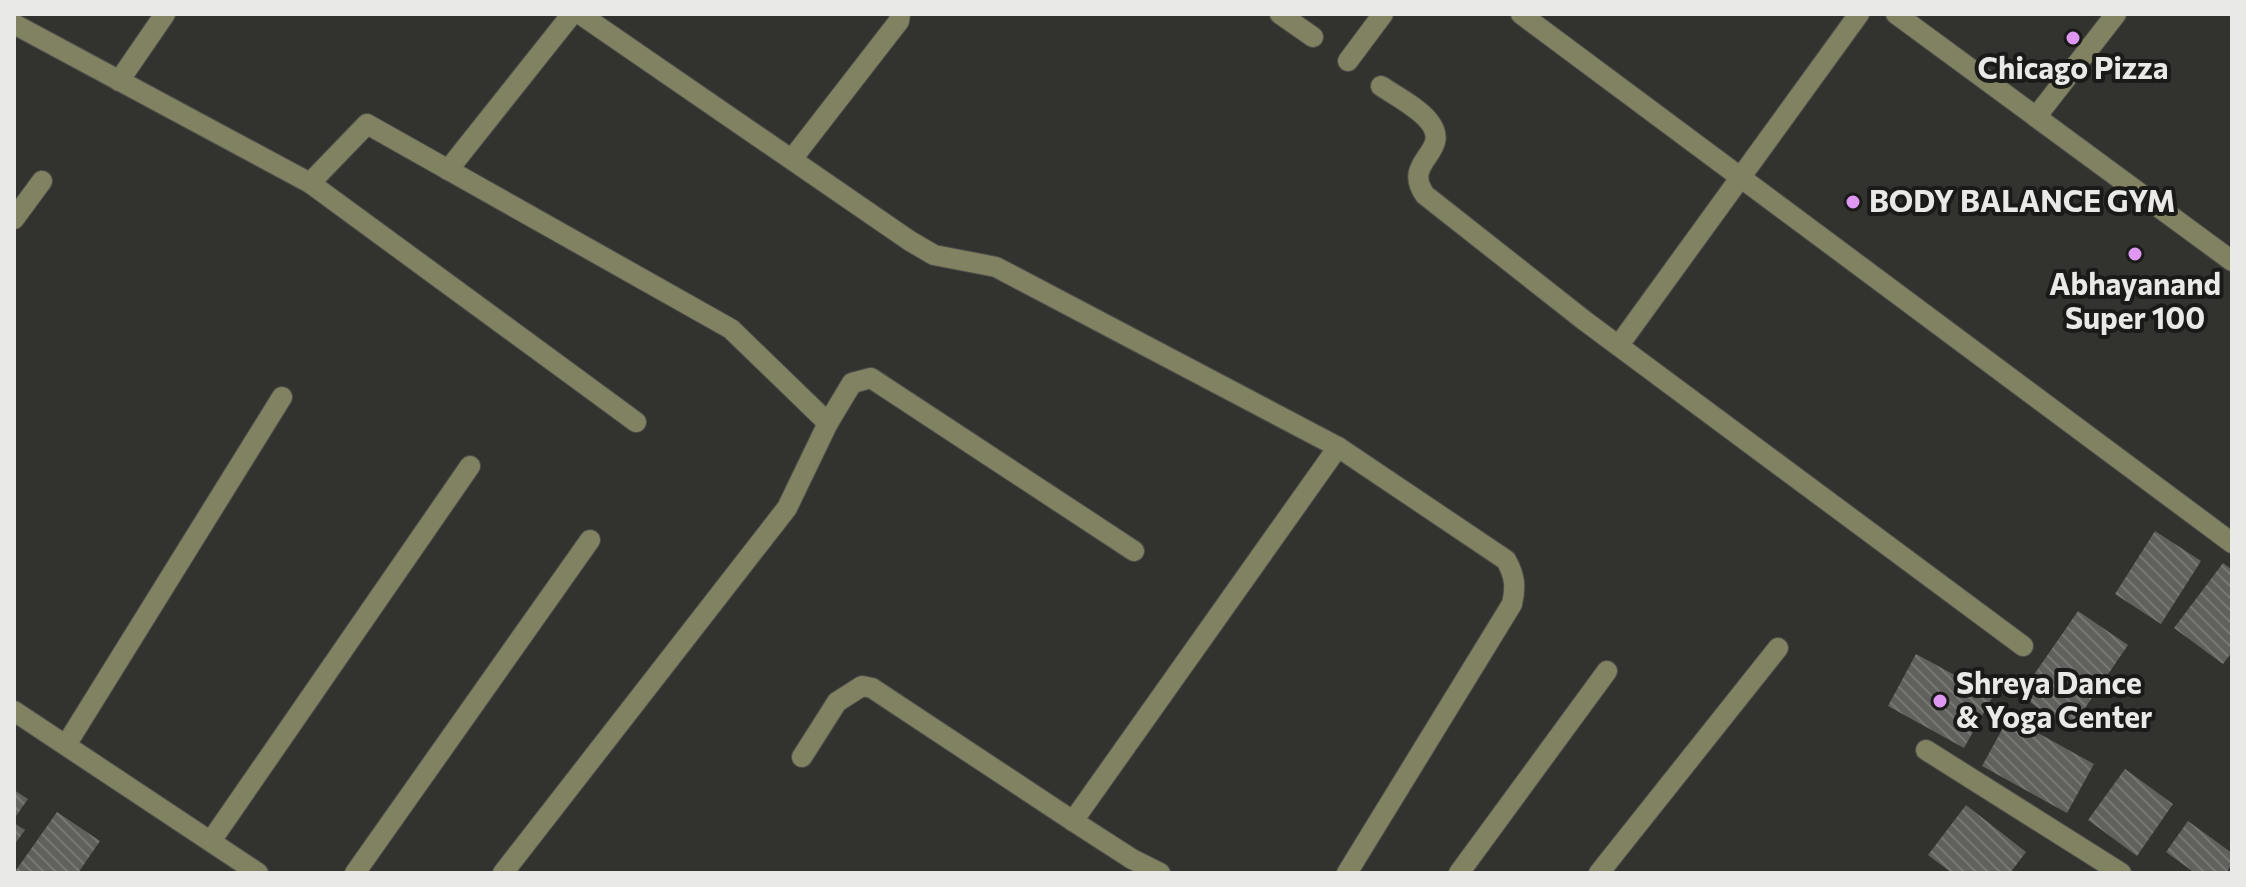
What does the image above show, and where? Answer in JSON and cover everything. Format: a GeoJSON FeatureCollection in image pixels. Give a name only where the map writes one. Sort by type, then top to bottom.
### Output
{"type":"FeatureCollection","features":[{"type":"Feature","properties":{"kind":"street"},"geometry":{"type":"LineString","coordinates":[[119,81],[165,14]]}},
{"type":"Feature","properties":{"kind":"street"},"geometry":{"type":"LineString","coordinates":[[448,170],[572,14]]}},
{"type":"Feature","properties":{"kind":"street"},"geometry":{"type":"LineString","coordinates":[[580,14],[934,255],[996,267],[1338,447],[1506,560],[1514,574],[1512,604],[1347,873]]}},
{"type":"Feature","properties":{"kind":"street"},"geometry":{"type":"LineString","coordinates":[[792,159],[899,21],[900,14]]}},
{"type":"Feature","properties":{"kind":"street"},"geometry":{"type":"LineString","coordinates":[[1280,14],[1313,37]]}},
{"type":"Feature","properties":{"kind":"street"},"geometry":{"type":"LineString","coordinates":[[1348,61],[1383,14]]}},
{"type":"Feature","properties":{"kind":"street"},"geometry":{"type":"LineString","coordinates":[[1521,14],[2232,543]]}},
{"type":"Feature","properties":{"kind":"street"},"geometry":{"type":"LineString","coordinates":[[1619,345],[1859,14]]}},
{"type":"Feature","properties":{"kind":"street"},"geometry":{"type":"LineString","coordinates":[[1896,14],[1925,22],[2036,117],[2232,261]]}},
{"type":"Feature","properties":{"kind":"street"},"geometry":{"type":"LineString","coordinates":[[2036,117],[2116,14]]}},
{"type":"Feature","properties":{"kind":"street"},"geometry":{"type":"LineString","coordinates":[[14,24],[310,183],[636,422]]}},
{"type":"Feature","properties":{"kind":"street"},"geometry":{"type":"LineString","coordinates":[[1381,86],[1429,121],[1435,135],[1434,148],[1417,173],[1417,183],[1425,195],[1619,345],[2023,646]]}},
{"type":"Feature","properties":{"kind":"street"},"geometry":{"type":"LineString","coordinates":[[310,183],[367,124],[731,329],[828,423]]}},
{"type":"Feature","properties":{"kind":"street"},"geometry":{"type":"LineString","coordinates":[[14,219],[42,181]]}},
{"type":"Feature","properties":{"kind":"street"},"geometry":{"type":"LineString","coordinates":[[503,873],[787,508],[828,423],[852,383],[871,378],[1134,551]]}},
{"type":"Feature","properties":{"kind":"street"},"geometry":{"type":"LineString","coordinates":[[66,745],[282,397]]}},
{"type":"Feature","properties":{"kind":"street"},"geometry":{"type":"LineString","coordinates":[[1073,821],[1338,447]]}},
{"type":"Feature","properties":{"kind":"street"},"geometry":{"type":"LineString","coordinates":[[211,841],[470,466]]}},
{"type":"Feature","properties":{"kind":"street"},"geometry":{"type":"LineString","coordinates":[[355,873],[590,540]]}},
{"type":"Feature","properties":{"kind":"street"},"geometry":{"type":"LineString","coordinates":[[1599,873],[1778,648]]}},
{"type":"Feature","properties":{"kind":"street"},"geometry":{"type":"LineString","coordinates":[[1459,873],[1607,671]]}},
{"type":"Feature","properties":{"kind":"street"},"geometry":{"type":"LineString","coordinates":[[802,757],[837,702],[862,686],[872,688],[1132,859],[1160,873]]}},
{"type":"Feature","properties":{"kind":"street"},"geometry":{"type":"LineString","coordinates":[[14,711],[258,873]]}},
{"type":"Feature","properties":{"kind":"street"},"geometry":{"type":"LineString","coordinates":[[1926,750],[2121,873]]}},
{"type":"Feature","properties":{"kind":"building"},"geometry":{"type":"Polygon","coordinates":[[[2155,531],[2201,561],[2161,624],[2115,594],[2155,531]]]}},
{"type":"Feature","properties":{"kind":"building"},"geometry":{"type":"Polygon","coordinates":[[[2223,563],[2232,570],[2232,652],[2223,664],[2174,628],[2223,563]]]}},
{"type":"Feature","properties":{"kind":"building"},"geometry":{"type":"Polygon","coordinates":[[[2078,611],[2128,645],[2070,730],[2020,695],[2078,611]]]}},
{"type":"Feature","properties":{"kind":"building","name":"Shreya Dance & Yoga Center"},"geometry":{"type":"Polygon","coordinates":[[[1916,654],[1993,696],[1964,748],[1888,706],[1916,654]]]}},
{"type":"Feature","properties":{"kind":"building"},"geometry":{"type":"Polygon","coordinates":[[[2009,717],[2094,764],[2067,813],[1982,766],[2009,717]]]}},
{"type":"Feature","properties":{"kind":"building"},"geometry":{"type":"Polygon","coordinates":[[[2125,769],[2173,804],[2137,856],[2088,820],[2125,769]]]}},
{"type":"Feature","properties":{"kind":"building"},"geometry":{"type":"Polygon","coordinates":[[[14,790],[28,799],[14,819],[14,790]]]}},
{"type":"Feature","properties":{"kind":"building"},"geometry":{"type":"Polygon","coordinates":[[[1966,805],[2026,852],[2010,873],[1952,873],[1928,855],[1966,805]]]}},
{"type":"Feature","properties":{"kind":"building"},"geometry":{"type":"Polygon","coordinates":[[[57,812],[100,841],[78,873],[14,873],[57,812]]]}},
{"type":"Feature","properties":{"kind":"building"},"geometry":{"type":"Polygon","coordinates":[[[2188,821],[2232,853],[2232,864],[2226,873],[2195,873],[2166,852],[2188,821]]]}},
{"type":"Feature","properties":{"kind":"building"},"geometry":{"type":"Polygon","coordinates":[[[14,823],[25,830],[14,845],[14,823]]]}},
{"type":"Feature","properties":{"kind":"place","name":"Chicago Pizza"},"geometry":{"type":"Point","coordinates":[2073,38]}},
{"type":"Feature","properties":{"kind":"place","name":"BODY BALANCE GYM"},"geometry":{"type":"Point","coordinates":[1853,202]}},
{"type":"Feature","properties":{"kind":"place","name":"Abhayanand Super 100"},"geometry":{"type":"Point","coordinates":[2135,254]}},
{"type":"Feature","properties":{"kind":"place","name":"Shreya Dance & Yoga Center"},"geometry":{"type":"Point","coordinates":[1940,701]}}]}
